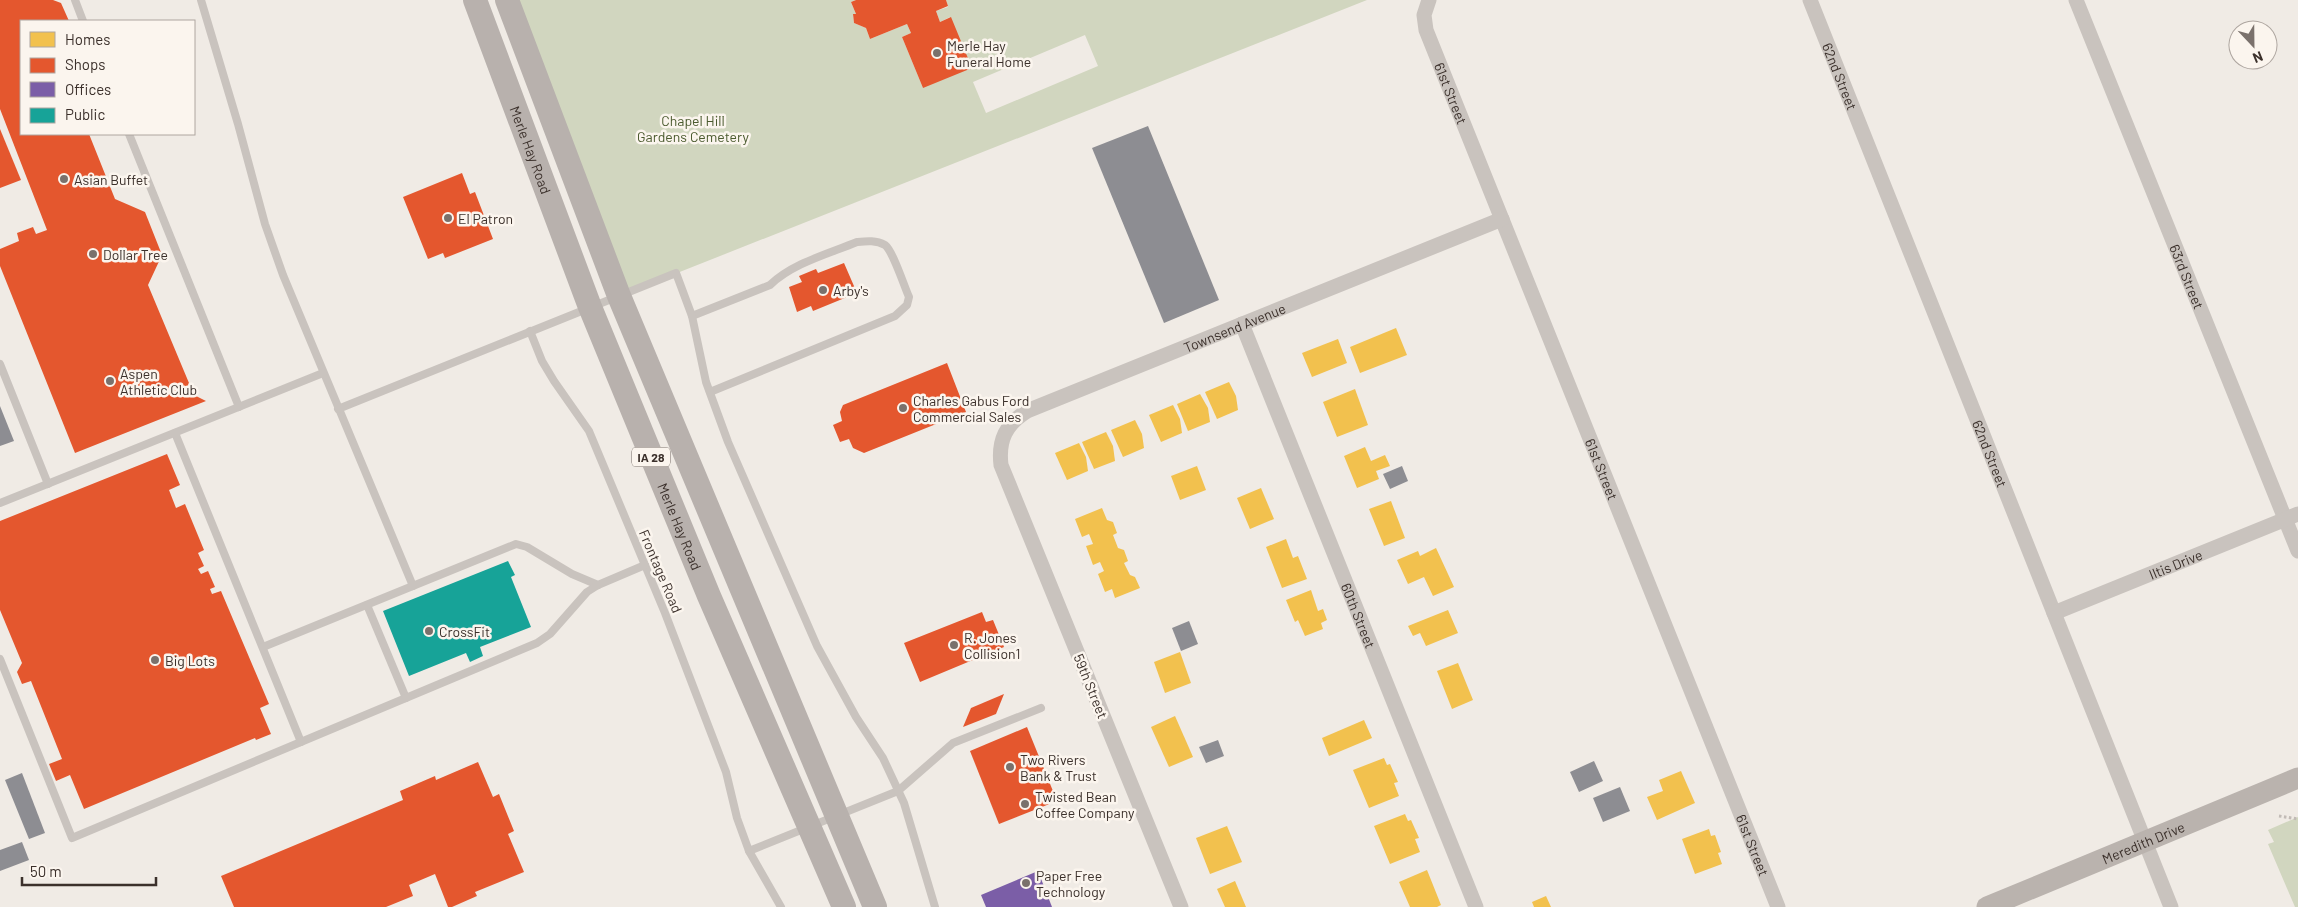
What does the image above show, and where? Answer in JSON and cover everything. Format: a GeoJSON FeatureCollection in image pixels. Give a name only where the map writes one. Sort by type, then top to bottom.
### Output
{"type":"FeatureCollection","features":[{"type":"Feature","properties":{"kind":"main road","name":"Merle Hay Road"},"geometry":{"type":"LineString","coordinates":[[474,0],[875,907]]}},
{"type":"Feature","properties":{"kind":"main road","name":"Merle Hay Road"},"geometry":{"type":"LineString","coordinates":[[507,0],[606,301],[708,596],[844,907]]}},
{"type":"Feature","properties":{"kind":"main road","name":"Meredith Drive"},"geometry":{"type":"LineString","coordinates":[[1987,907],[2298,778]]}},
{"type":"Feature","properties":{"kind":"street","name":"61st Street"},"geometry":{"type":"LineString","coordinates":[[1429,0],[1424,15],[1426,30],[1778,907]]}},
{"type":"Feature","properties":{"kind":"street","name":"62nd Street"},"geometry":{"type":"LineString","coordinates":[[1810,0],[2170,907]]}},
{"type":"Feature","properties":{"kind":"street","name":"63rd Street"},"geometry":{"type":"LineString","coordinates":[[2076,0],[2292,517],[2298,551]]}},
{"type":"Feature","properties":{"kind":"street","name":"Townsend Avenue"},"geometry":{"type":"LineString","coordinates":[[1001,465],[999,452],[1003,434],[1015,419],[1028,411],[1502,218]]}},
{"type":"Feature","properties":{"kind":"street","name":"60th Street"},"geometry":{"type":"LineString","coordinates":[[1242,324],[1476,907]]}},
{"type":"Feature","properties":{"kind":"street","name":"59th Street"},"geometry":{"type":"LineString","coordinates":[[1001,465],[1181,907]]}},
{"type":"Feature","properties":{"kind":"street","name":"Iltis Drive"},"geometry":{"type":"LineString","coordinates":[[2054,613],[2292,517]]}},
{"type":"Feature","properties":{"kind":"lane"},"geometry":{"type":"LineString","coordinates":[[75,0],[83,20]]}},
{"type":"Feature","properties":{"kind":"lane"},"geometry":{"type":"LineString","coordinates":[[201,0],[238,124],[265,224],[323,373],[413,586]]}},
{"type":"Feature","properties":{"kind":"lane"},"geometry":{"type":"LineString","coordinates":[[129,135],[239,407]]}},
{"type":"Feature","properties":{"kind":"lane"},"geometry":{"type":"LineString","coordinates":[[692,316],[770,285],[778,277],[796,268],[857,242],[867,241],[877,242],[887,247],[909,297],[907,304],[895,316],[710,392]]}},
{"type":"Feature","properties":{"kind":"lane"},"geometry":{"type":"LineString","coordinates":[[338,409],[676,273],[692,316],[710,392],[728,442],[817,646],[856,717],[883,758],[898,791],[922,860],[935,907]]}},
{"type":"Feature","properties":{"kind":"lane","name":"Frontage Road"},"geometry":{"type":"LineString","coordinates":[[530,331],[542,361],[554,382],[589,431],[645,565],[726,772],[737,818],[750,852],[781,907]]}},
{"type":"Feature","properties":{"kind":"lane"},"geometry":{"type":"LineString","coordinates":[[0,364],[48,484]]}},
{"type":"Feature","properties":{"kind":"lane"},"geometry":{"type":"LineString","coordinates":[[0,503],[323,373]]}},
{"type":"Feature","properties":{"kind":"lane"},"geometry":{"type":"LineString","coordinates":[[175,433],[301,742]]}},
{"type":"Feature","properties":{"kind":"lane"},"geometry":{"type":"LineString","coordinates":[[263,647],[516,544],[527,547],[572,574],[598,585]]}},
{"type":"Feature","properties":{"kind":"lane"},"geometry":{"type":"LineString","coordinates":[[0,659],[72,838],[537,643],[550,634],[587,592],[598,585],[645,565]]}},
{"type":"Feature","properties":{"kind":"lane"},"geometry":{"type":"LineString","coordinates":[[368,605],[406,698]]}},
{"type":"Feature","properties":{"kind":"lane"},"geometry":{"type":"LineString","coordinates":[[750,852],[898,791],[953,743],[1041,708]]}},
{"type":"Feature","properties":{"kind":"path"},"geometry":{"type":"LineString","coordinates":[[2279,816],[2298,819]]}},
{"type":"Feature","properties":{"kind":"green space","name":"Chapel Hill Gardens Cemetery"},"geometry":{"type":"Polygon","coordinates":[[[507,0],[856,0],[851,2],[856,14],[853,15],[854,23],[866,28],[870,39],[907,24],[911,33],[902,37],[923,88],[950,17],[940,22],[936,11],[948,7],[946,0],[1367,0],[619,296],[507,0]],[[1085,35],[973,82],[986,113],[1098,66],[1085,35]]]}},
{"type":"Feature","properties":{"kind":"green space"},"geometry":{"type":"Polygon","coordinates":[[[2298,817],[2298,907],[2295,907],[2268,844],[2274,842],[2268,830],[2298,817]]]}},
{"type":"Feature","properties":{"kind":"building: Homes"},"geometry":{"type":"Polygon","coordinates":[[[1396,328],[1407,355],[1360,373],[1350,347],[1396,328]]]}},
{"type":"Feature","properties":{"kind":"building: Homes"},"geometry":{"type":"Polygon","coordinates":[[[1338,339],[1347,363],[1312,377],[1302,353],[1338,339]]]}},
{"type":"Feature","properties":{"kind":"building: Homes"},"geometry":{"type":"Polygon","coordinates":[[[1229,382],[1236,396],[1238,410],[1217,419],[1205,392],[1229,382]]]}},
{"type":"Feature","properties":{"kind":"building: Homes"},"geometry":{"type":"Polygon","coordinates":[[[1355,389],[1368,425],[1337,437],[1323,402],[1355,389]]]}},
{"type":"Feature","properties":{"kind":"building: Homes"},"geometry":{"type":"Polygon","coordinates":[[[1200,394],[1208,408],[1210,422],[1188,431],[1177,404],[1200,394]]]}},
{"type":"Feature","properties":{"kind":"building: Homes"},"geometry":{"type":"Polygon","coordinates":[[[1173,405],[1180,419],[1182,433],[1161,442],[1149,415],[1173,405]]]}},
{"type":"Feature","properties":{"kind":"building: Homes"},"geometry":{"type":"Polygon","coordinates":[[[1135,420],[1142,434],[1144,448],[1123,457],[1111,430],[1135,420]]]}},
{"type":"Feature","properties":{"kind":"building: Homes"},"geometry":{"type":"Polygon","coordinates":[[[1106,432],[1113,446],[1115,461],[1094,469],[1082,442],[1106,432]]]}},
{"type":"Feature","properties":{"kind":"building: Homes"},"geometry":{"type":"Polygon","coordinates":[[[1079,443],[1086,457],[1088,471],[1067,480],[1055,453],[1079,443]]]}},
{"type":"Feature","properties":{"kind":"building: Homes"},"geometry":{"type":"Polygon","coordinates":[[[1365,447],[1371,461],[1385,455],[1390,466],[1376,471],[1379,479],[1357,488],[1344,456],[1365,447]]]}},
{"type":"Feature","properties":{"kind":"building: Homes"},"geometry":{"type":"Polygon","coordinates":[[[1197,466],[1206,490],[1180,500],[1171,476],[1197,466]]]}},
{"type":"Feature","properties":{"kind":"building: Homes"},"geometry":{"type":"Polygon","coordinates":[[[1261,488],[1274,519],[1250,529],[1237,498],[1261,488]]]}},
{"type":"Feature","properties":{"kind":"building: Homes"},"geometry":{"type":"Polygon","coordinates":[[[1391,501],[1405,538],[1384,546],[1369,509],[1391,501]]]}},
{"type":"Feature","properties":{"kind":"building: Homes"},"geometry":{"type":"Polygon","coordinates":[[[1102,508],[1107,520],[1113,522],[1117,533],[1113,535],[1118,548],[1124,550],[1128,561],[1124,563],[1130,575],[1135,577],[1140,588],[1115,598],[1112,589],[1105,592],[1098,574],[1104,571],[1100,562],[1093,565],[1086,546],[1093,544],[1089,534],[1082,537],[1075,519],[1102,508]]]}},
{"type":"Feature","properties":{"kind":"building: Homes"},"geometry":{"type":"Polygon","coordinates":[[[1286,539],[1293,558],[1298,556],[1307,579],[1282,588],[1266,547],[1286,539]]]}},
{"type":"Feature","properties":{"kind":"building: Homes"},"geometry":{"type":"Polygon","coordinates":[[[1436,548],[1454,587],[1433,596],[1424,577],[1408,584],[1397,560],[1418,551],[1420,556],[1436,548]]]}},
{"type":"Feature","properties":{"kind":"building: Homes"},"geometry":{"type":"Polygon","coordinates":[[[1311,590],[1318,611],[1323,609],[1327,620],[1321,623],[1323,629],[1305,636],[1298,620],[1295,622],[1286,600],[1311,590]]]}},
{"type":"Feature","properties":{"kind":"building: Homes"},"geometry":{"type":"Polygon","coordinates":[[[1448,610],[1458,633],[1426,646],[1420,633],[1413,636],[1408,626],[1448,610]]]}},
{"type":"Feature","properties":{"kind":"building: Homes"},"geometry":{"type":"Polygon","coordinates":[[[1180,652],[1191,683],[1165,693],[1154,662],[1180,652]]]}},
{"type":"Feature","properties":{"kind":"building: Homes"},"geometry":{"type":"Polygon","coordinates":[[[1458,663],[1473,700],[1452,709],[1437,671],[1458,663]]]}},
{"type":"Feature","properties":{"kind":"building: Homes"},"geometry":{"type":"Polygon","coordinates":[[[1175,716],[1193,757],[1169,767],[1151,727],[1175,716]]]}},
{"type":"Feature","properties":{"kind":"building: Homes"},"geometry":{"type":"Polygon","coordinates":[[[1364,720],[1372,738],[1329,756],[1322,738],[1364,720]]]}},
{"type":"Feature","properties":{"kind":"building: Homes"},"geometry":{"type":"Polygon","coordinates":[[[1384,758],[1387,765],[1390,764],[1398,782],[1394,783],[1399,796],[1369,808],[1353,770],[1384,758]]]}},
{"type":"Feature","properties":{"kind":"building: Homes"},"geometry":{"type":"Polygon","coordinates":[[[1681,771],[1695,803],[1657,820],[1647,797],[1663,791],[1659,780],[1681,771]]]}},
{"type":"Feature","properties":{"kind":"building: Homes"},"geometry":{"type":"Polygon","coordinates":[[[1405,814],[1408,821],[1411,820],[1419,838],[1415,839],[1420,852],[1390,864],[1374,826],[1405,814]]]}},
{"type":"Feature","properties":{"kind":"building: Homes"},"geometry":{"type":"Polygon","coordinates":[[[1227,826],[1242,862],[1210,874],[1196,838],[1227,826]]]}},
{"type":"Feature","properties":{"kind":"building: Homes"},"geometry":{"type":"Polygon","coordinates":[[[1709,829],[1711,836],[1715,835],[1721,852],[1718,853],[1722,864],[1695,874],[1682,839],[1709,829]]]}},
{"type":"Feature","properties":{"kind":"building: Homes"},"geometry":{"type":"Polygon","coordinates":[[[1427,870],[1441,905],[1437,907],[1410,907],[1399,882],[1427,870]]]}},
{"type":"Feature","properties":{"kind":"building: Homes"},"geometry":{"type":"Polygon","coordinates":[[[1235,881],[1246,907],[1225,907],[1217,889],[1235,881]]]}},
{"type":"Feature","properties":{"kind":"building: Homes"},"geometry":{"type":"Polygon","coordinates":[[[1546,896],[1551,907],[1534,907],[1532,902],[1546,896]]]}},
{"type":"Feature","properties":{"kind":"building: Shops"},"geometry":{"type":"Polygon","coordinates":[[[0,0],[53,0],[61,3],[69,20],[20,20],[20,135],[89,135],[115,199],[145,212],[162,255],[148,285],[194,395],[206,401],[75,453],[0,266],[0,249],[19,241],[17,233],[33,227],[36,234],[47,230],[0,109],[0,0]]]}},
{"type":"Feature","properties":{"kind":"building: Shops","name":"Merle Hay Funeral Home"},"geometry":{"type":"Polygon","coordinates":[[[856,0],[946,0],[948,6],[936,11],[940,22],[951,17],[972,68],[923,88],[902,37],[911,33],[907,24],[870,39],[866,28],[854,23],[853,14],[856,14],[851,2],[856,0]]]}},
{"type":"Feature","properties":{"kind":"building: Shops"},"geometry":{"type":"Polygon","coordinates":[[[0,129],[21,180],[0,188],[0,129]]]}},
{"type":"Feature","properties":{"kind":"building: Shops","name":"El Patron"},"geometry":{"type":"Polygon","coordinates":[[[462,173],[470,194],[475,192],[493,239],[445,258],[443,253],[428,259],[403,197],[462,173]]]}},
{"type":"Feature","properties":{"kind":"building: Shops","name":"Arby's"},"geometry":{"type":"Polygon","coordinates":[[[844,263],[857,293],[813,311],[811,306],[797,312],[789,287],[802,282],[799,276],[816,269],[818,273],[844,263]]]}},
{"type":"Feature","properties":{"kind":"building: Shops","name":"Charles Gabus Ford Commercial Sales"},"geometry":{"type":"Polygon","coordinates":[[[947,363],[966,412],[864,453],[853,448],[849,439],[840,442],[833,425],[842,421],[840,412],[843,405],[947,363]]]}},
{"type":"Feature","properties":{"kind":"building: Shops"},"geometry":{"type":"Polygon","coordinates":[[[167,454],[180,485],[169,490],[176,508],[185,504],[204,550],[198,553],[204,566],[198,569],[201,574],[208,571],[215,587],[210,589],[212,594],[221,591],[269,704],[260,708],[271,734],[256,740],[255,738],[84,809],[70,775],[56,781],[49,764],[62,759],[31,681],[22,684],[17,672],[22,663],[0,610],[0,521],[167,454]]]}},
{"type":"Feature","properties":{"kind":"building: Shops","name":"R. Jones Collision1"},"geometry":{"type":"Polygon","coordinates":[[[982,612],[986,622],[993,620],[1004,647],[920,682],[904,643],[982,612]]]}},
{"type":"Feature","properties":{"kind":"building: Shops"},"geometry":{"type":"Polygon","coordinates":[[[1004,694],[996,714],[963,727],[971,708],[1004,694]]]}},
{"type":"Feature","properties":{"kind":"building: Shops","name":"Two Rivers Bank & Trust"},"geometry":{"type":"Polygon","coordinates":[[[1027,727],[1057,801],[999,824],[970,751],[1027,727]]]}},
{"type":"Feature","properties":{"kind":"building: Shops"},"geometry":{"type":"Polygon","coordinates":[[[478,762],[493,797],[499,794],[514,831],[508,834],[524,872],[475,892],[477,896],[452,907],[448,907],[435,874],[409,885],[413,896],[386,907],[234,907],[221,876],[403,800],[400,791],[435,776],[436,780],[478,762]]]}},
{"type":"Feature","properties":{"kind":"building: Offices","name":"Paper Free Technology"},"geometry":{"type":"Polygon","coordinates":[[[1038,871],[1052,907],[986,907],[981,895],[1038,871]]]}},
{"type":"Feature","properties":{"kind":"building: Public"},"geometry":{"type":"Polygon","coordinates":[[[508,561],[515,575],[511,577],[531,627],[480,647],[483,656],[470,662],[466,653],[409,676],[383,611],[508,561]]]}},
{"type":"Feature","properties":{"kind":"building: Industry"},"geometry":{"type":"Polygon","coordinates":[[[1148,126],[1219,300],[1164,323],[1092,148],[1148,126]]]}},
{"type":"Feature","properties":{"kind":"building: Industry"},"geometry":{"type":"Polygon","coordinates":[[[0,406],[14,441],[0,446],[0,406]]]}},
{"type":"Feature","properties":{"kind":"building: Industry"},"geometry":{"type":"Polygon","coordinates":[[[1402,466],[1408,481],[1390,489],[1383,474],[1402,466]]]}},
{"type":"Feature","properties":{"kind":"building: Industry"},"geometry":{"type":"Polygon","coordinates":[[[1189,621],[1198,644],[1181,651],[1172,628],[1189,621]]]}},
{"type":"Feature","properties":{"kind":"building: Industry"},"geometry":{"type":"Polygon","coordinates":[[[1218,740],[1224,756],[1206,763],[1199,747],[1218,740]]]}},
{"type":"Feature","properties":{"kind":"building: Industry"},"geometry":{"type":"Polygon","coordinates":[[[1594,761],[1603,781],[1579,792],[1570,772],[1594,761]]]}},
{"type":"Feature","properties":{"kind":"building: Industry"},"geometry":{"type":"Polygon","coordinates":[[[22,773],[45,833],[29,839],[5,780],[22,773]]]}},
{"type":"Feature","properties":{"kind":"building: Industry"},"geometry":{"type":"Polygon","coordinates":[[[1620,787],[1630,811],[1603,822],[1593,798],[1620,787]]]}},
{"type":"Feature","properties":{"kind":"building: Industry"},"geometry":{"type":"Polygon","coordinates":[[[22,842],[29,860],[0,871],[0,850],[22,842]]]}},
{"type":"Feature","properties":{"kind":"place","name":"Merle Hay Funeral Home"},"geometry":{"type":"Point","coordinates":[937,53]}},
{"type":"Feature","properties":{"kind":"place","name":"Asian Buffet"},"geometry":{"type":"Point","coordinates":[64,179]}},
{"type":"Feature","properties":{"kind":"place","name":"El Patron"},"geometry":{"type":"Point","coordinates":[448,218]}},
{"type":"Feature","properties":{"kind":"place","name":"Dollar Tree"},"geometry":{"type":"Point","coordinates":[93,254]}},
{"type":"Feature","properties":{"kind":"place","name":"Arby's"},"geometry":{"type":"Point","coordinates":[823,290]}},
{"type":"Feature","properties":{"kind":"place","name":"Aspen Athletic Club"},"geometry":{"type":"Point","coordinates":[110,381]}},
{"type":"Feature","properties":{"kind":"place","name":"Charles Gabus Ford Commercial Sales"},"geometry":{"type":"Point","coordinates":[903,408]}},
{"type":"Feature","properties":{"kind":"place","name":"CrossFit"},"geometry":{"type":"Point","coordinates":[429,631]}},
{"type":"Feature","properties":{"kind":"place","name":"R. Jones Collision1"},"geometry":{"type":"Point","coordinates":[954,645]}},
{"type":"Feature","properties":{"kind":"place","name":"Big Lots"},"geometry":{"type":"Point","coordinates":[155,660]}},
{"type":"Feature","properties":{"kind":"place","name":"Two Rivers Bank & Trust"},"geometry":{"type":"Point","coordinates":[1010,767]}},
{"type":"Feature","properties":{"kind":"place","name":"Twisted Bean Coffee Company"},"geometry":{"type":"Point","coordinates":[1025,804]}},
{"type":"Feature","properties":{"kind":"place","name":"Paper Free Technology"},"geometry":{"type":"Point","coordinates":[1026,883]}}]}
